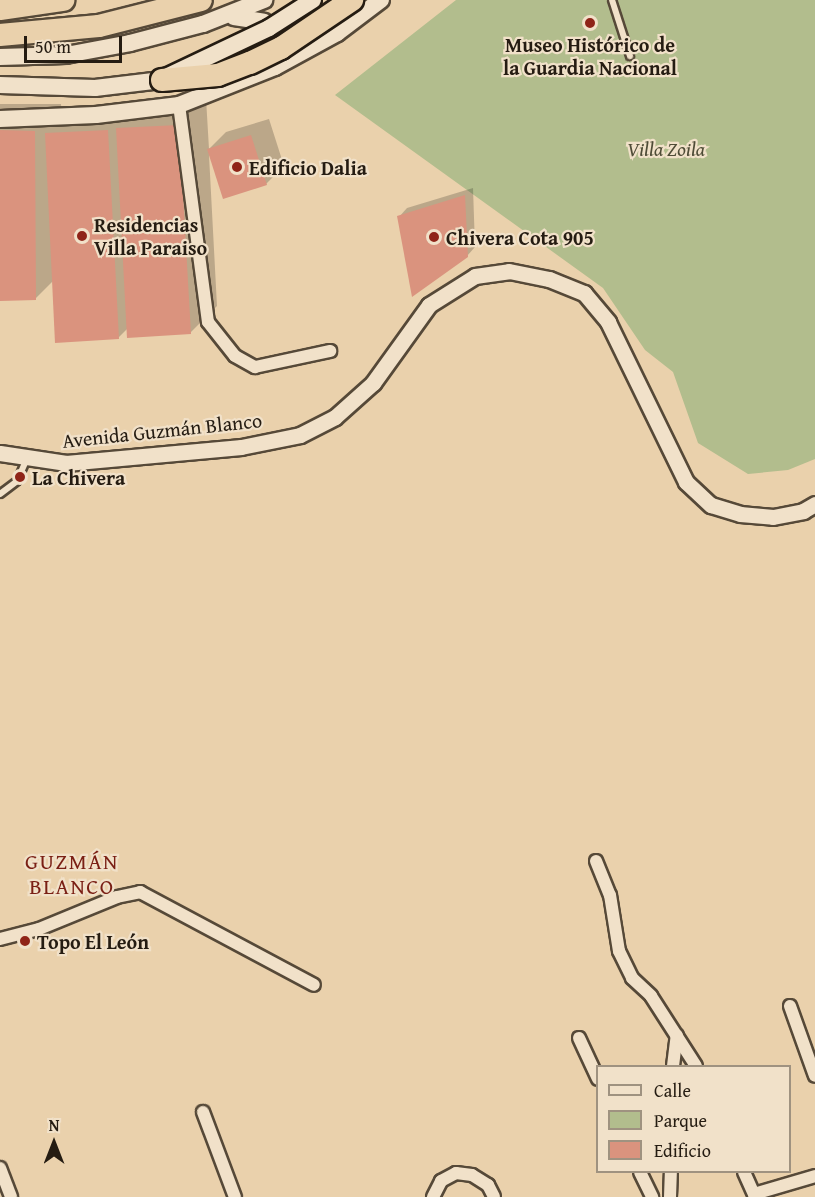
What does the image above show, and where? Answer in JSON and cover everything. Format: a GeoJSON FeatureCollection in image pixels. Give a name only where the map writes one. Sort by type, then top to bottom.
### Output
{"type":"FeatureCollection","features":[{"type":"Feature","properties":{"kind":"highway"},"geometry":{"type":"LineString","coordinates":[[0,9],[63,0]]}},
{"type":"Feature","properties":{"kind":"highway"},"geometry":{"type":"LineString","coordinates":[[0,35],[99,26],[201,0]]}},
{"type":"Feature","properties":{"kind":"highway"},"geometry":{"type":"LineString","coordinates":[[162,80],[218,75],[250,63],[281,48],[352,0]]}},
{"type":"Feature","properties":{"kind":"main road"},"geometry":{"type":"LineString","coordinates":[[0,57],[78,53],[216,20],[264,0]]}},
{"type":"Feature","properties":{"kind":"main road"},"geometry":{"type":"LineString","coordinates":[[0,85],[95,88],[162,80],[269,28],[313,0]]}},
{"type":"Feature","properties":{"kind":"main road"},"geometry":{"type":"LineString","coordinates":[[0,119],[96,115],[179,105],[245,80],[337,33],[381,0]]}},
{"type":"Feature","properties":{"kind":"main road"},"geometry":{"type":"LineString","coordinates":[[216,20],[253,18],[264,22],[272,34],[270,59],[245,80]]}},
{"type":"Feature","properties":{"kind":"street"},"geometry":{"type":"LineString","coordinates":[[179,105],[208,322],[235,356],[255,367],[330,351]]}},
{"type":"Feature","properties":{"kind":"street","name":"Avenida Guzmán Blanco"},"geometry":{"type":"LineString","coordinates":[[0,453],[27,459],[66,463],[241,447],[300,435],[335,417],[373,383],[429,305],[475,276],[509,271],[549,279],[584,293],[608,322],[686,482],[711,505],[740,514],[773,517],[803,511],[815,504]]}},
{"type":"Feature","properties":{"kind":"street"},"geometry":{"type":"LineString","coordinates":[[596,861],[610,895],[619,951],[632,978],[651,996],[695,1065]]}},
{"type":"Feature","properties":{"kind":"street"},"geometry":{"type":"LineString","coordinates":[[0,939],[39,929],[117,897],[140,892],[314,985]]}},
{"type":"Feature","properties":{"kind":"street"},"geometry":{"type":"LineString","coordinates":[[790,1006],[815,1076]]}},
{"type":"Feature","properties":{"kind":"street"},"geometry":{"type":"LineString","coordinates":[[674,1065],[677,1035]]}},
{"type":"Feature","properties":{"kind":"street"},"geometry":{"type":"LineString","coordinates":[[579,1038],[596,1077]]}},
{"type":"Feature","properties":{"kind":"street"},"geometry":{"type":"LineString","coordinates":[[203,1113],[235,1197]]}},
{"type":"Feature","properties":{"kind":"street"},"geometry":{"type":"LineString","coordinates":[[0,1168],[11,1197]]}},
{"type":"Feature","properties":{"kind":"street"},"geometry":{"type":"LineString","coordinates":[[433,1197],[441,1181],[456,1173],[472,1175],[488,1185],[494,1197]]}},
{"type":"Feature","properties":{"kind":"street"},"geometry":{"type":"LineString","coordinates":[[640,1173],[652,1197]]}},
{"type":"Feature","properties":{"kind":"street"},"geometry":{"type":"LineString","coordinates":[[670,1197],[671,1173]]}},
{"type":"Feature","properties":{"kind":"street"},"geometry":{"type":"LineString","coordinates":[[744,1173],[755,1195],[815,1176]]}},
{"type":"Feature","properties":{"kind":"lane"},"geometry":{"type":"LineString","coordinates":[[612,0],[630,57]]}},
{"type":"Feature","properties":{"kind":"lane"},"geometry":{"type":"LineString","coordinates":[[0,494],[17,481],[27,459]]}},
{"type":"Feature","properties":{"kind":"green space","name":"Villa Zoila"},"geometry":{"type":"Polygon","coordinates":[[[456,0],[815,0],[815,459],[788,470],[748,474],[698,443],[673,372],[645,350],[603,288],[335,95],[456,0]]]}},
{"type":"Feature","properties":{"kind":"building"},"geometry":{"type":"Polygon","coordinates":[[[179,125],[191,334],[127,338],[116,128],[179,125]]]}},
{"type":"Feature","properties":{"kind":"building"},"geometry":{"type":"Polygon","coordinates":[[[0,130],[35,131],[36,300],[0,301],[0,130]]]}},
{"type":"Feature","properties":{"kind":"building","name":"Residencias Villa Paraiso"},"geometry":{"type":"Polygon","coordinates":[[[108,130],[119,339],[55,343],[45,133],[108,130]]]}},
{"type":"Feature","properties":{"kind":"building","name":"Edificio Dalia"},"geometry":{"type":"Polygon","coordinates":[[[251,135],[267,185],[223,199],[207,149],[251,135]]]}},
{"type":"Feature","properties":{"kind":"building","name":"Chivera Cota 905"},"geometry":{"type":"Polygon","coordinates":[[[465,195],[468,257],[412,297],[397,216],[465,195]]]}},
{"type":"Feature","properties":{"kind":"place","name":"Museo Histórico de la Guardia Nacional"},"geometry":{"type":"Point","coordinates":[590,23]}},
{"type":"Feature","properties":{"kind":"place","name":"Edificio Dalia"},"geometry":{"type":"Point","coordinates":[237,167]}},
{"type":"Feature","properties":{"kind":"place","name":"Residencias Villa Paraiso"},"geometry":{"type":"Point","coordinates":[82,236]}},
{"type":"Feature","properties":{"kind":"place","name":"Chivera Cota 905"},"geometry":{"type":"Point","coordinates":[434,237]}},
{"type":"Feature","properties":{"kind":"place","name":"La Chivera"},"geometry":{"type":"Point","coordinates":[20,477]}},
{"type":"Feature","properties":{"kind":"place","name":"Topo El León"},"geometry":{"type":"Point","coordinates":[25,941]}},
{"type":"Feature","properties":{"kind":"district","name":"GUZMÁN BLANCO"},"geometry":{"type":"Point","coordinates":[72,874]}}]}
